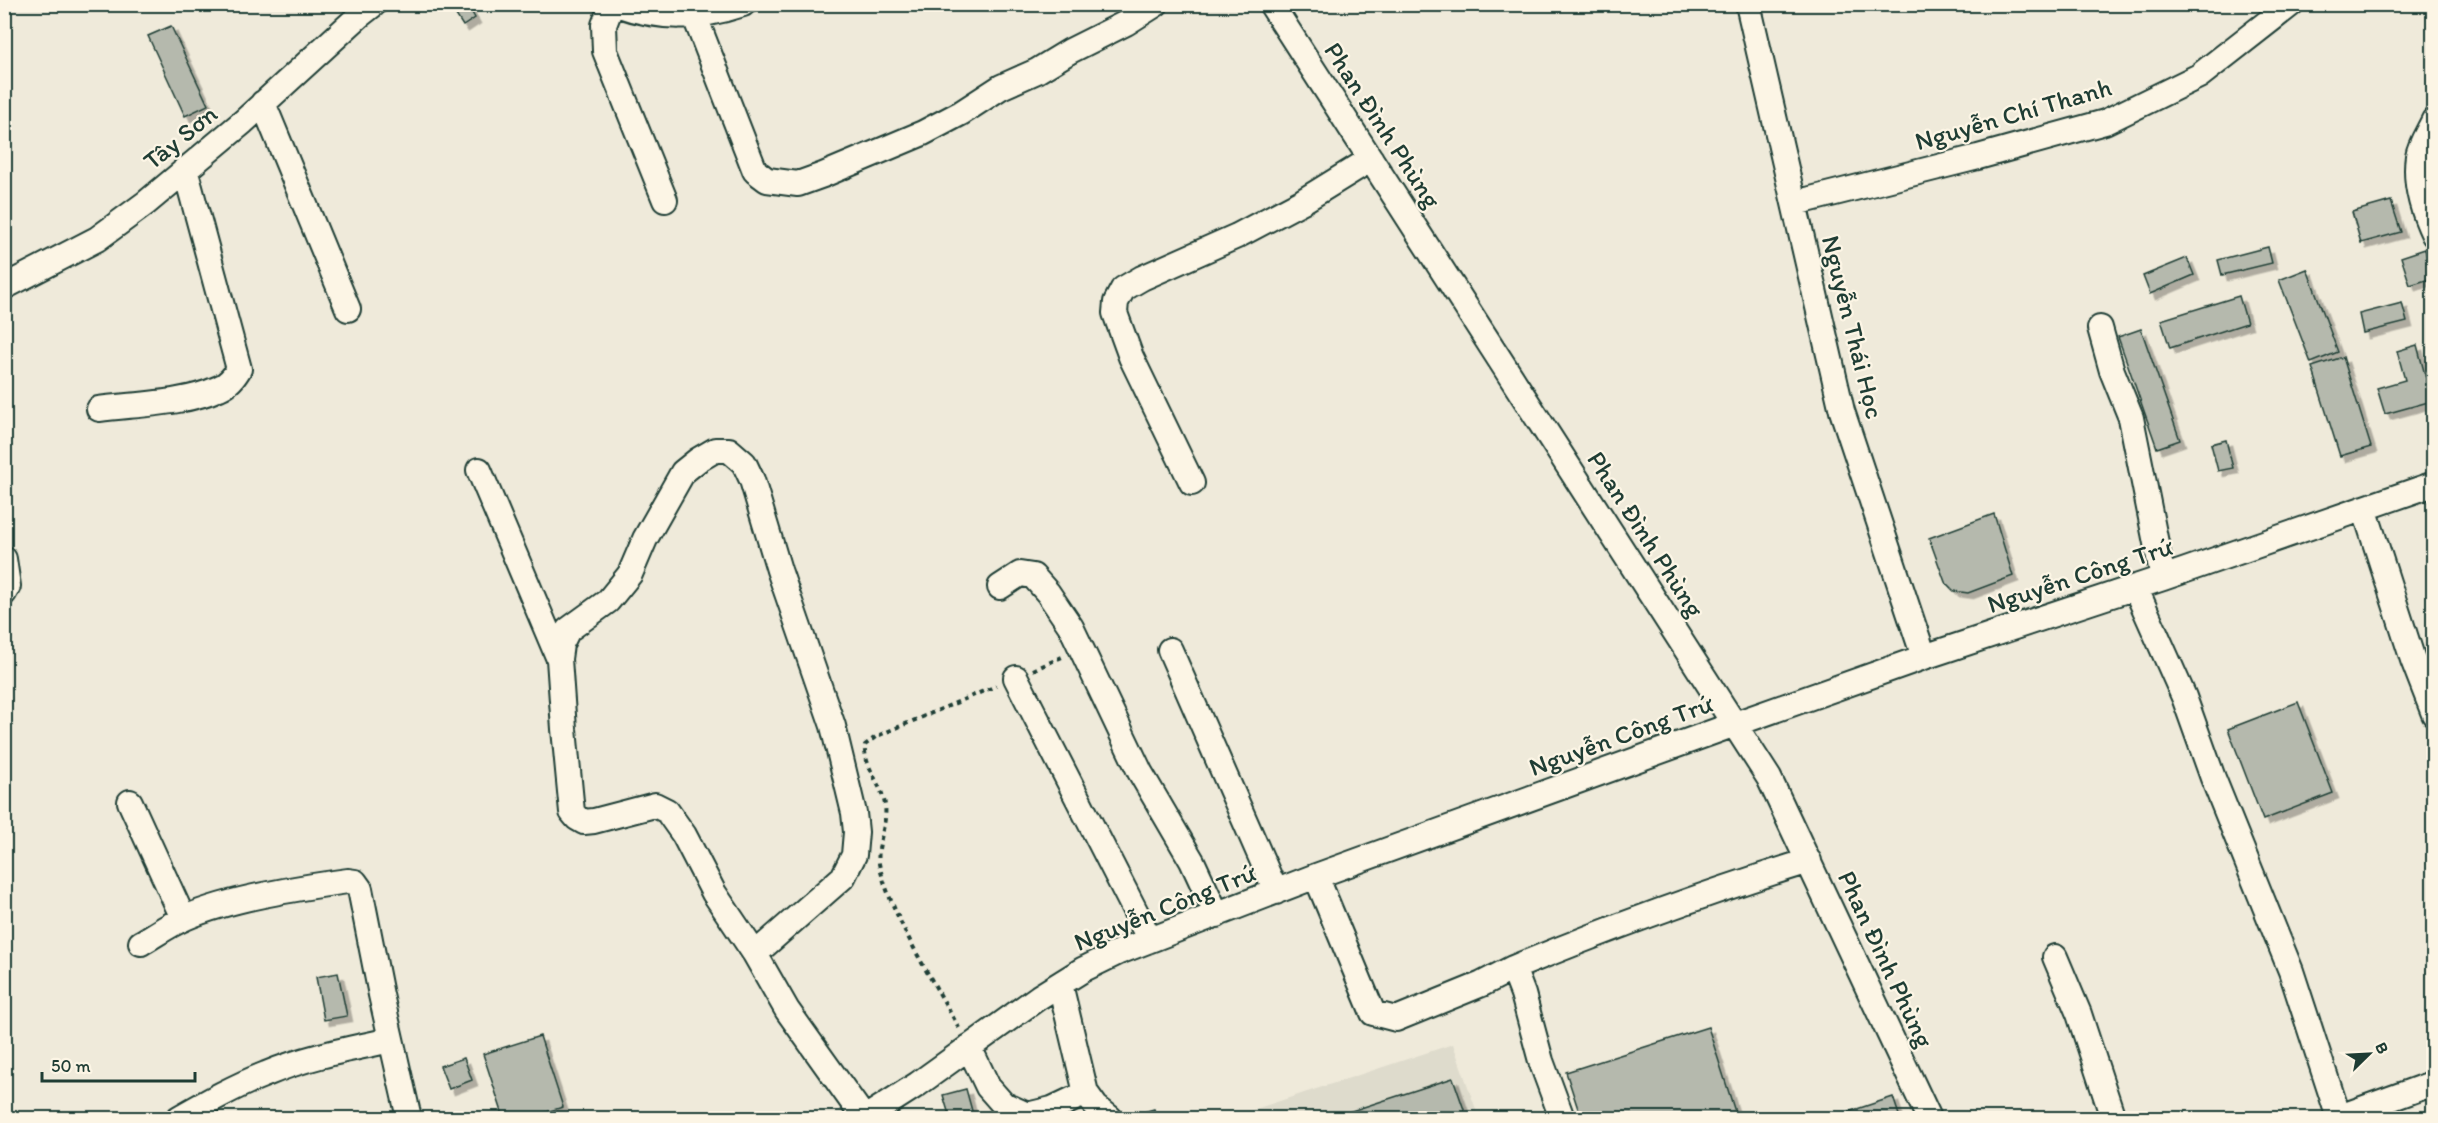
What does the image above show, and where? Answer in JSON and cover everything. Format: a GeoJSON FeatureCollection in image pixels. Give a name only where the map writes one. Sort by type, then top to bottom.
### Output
{"type":"FeatureCollection","features":[{"type":"Feature","properties":{"kind":"street","name":"Tây Sơn"},"geometry":{"type":"LineString","coordinates":[[5,285],[97,240],[146,203],[243,122],[374,4]]}},
{"type":"Feature","properties":{"kind":"street"},"geometry":{"type":"LineString","coordinates":[[665,200],[605,51],[604,25],[614,4],[655,14],[695,17],[743,4]]}},
{"type":"Feature","properties":{"kind":"street"},"geometry":{"type":"LineString","coordinates":[[695,17],[755,171],[767,180],[798,184],[923,133],[961,113],[1001,87],[1037,71],[1070,51],[1126,23],[1156,4]]}},
{"type":"Feature","properties":{"kind":"street","name":"Phan Đình Phùng"},"geometry":{"type":"LineString","coordinates":[[1271,4],[1770,778],[1929,1119]]}},
{"type":"Feature","properties":{"kind":"street","name":"Nguyễn Thái Học"},"geometry":{"type":"LineString","coordinates":[[1748,4],[1842,411],[1924,657]]}},
{"type":"Feature","properties":{"kind":"street","name":"Nguyễn Chí Thanh"},"geometry":{"type":"LineString","coordinates":[[1795,204],[2105,122],[2199,76],[2291,4]]}},
{"type":"Feature","properties":{"kind":"street"},"geometry":{"type":"LineString","coordinates":[[263,103],[348,309]]}},
{"type":"Feature","properties":{"kind":"street"},"geometry":{"type":"LineString","coordinates":[[2433,120],[2418,153],[2417,176],[2422,210],[2433,235]]}},
{"type":"Feature","properties":{"kind":"street"},"geometry":{"type":"LineString","coordinates":[[1192,483],[1131,357],[1115,313],[1116,302],[1124,289],[1142,278],[1237,236],[1303,201],[1371,159]]}},
{"type":"Feature","properties":{"kind":"street"},"geometry":{"type":"LineString","coordinates":[[99,409],[194,397],[220,388],[232,380],[239,369],[185,169]]}},
{"type":"Feature","properties":{"kind":"street"},"geometry":{"type":"LineString","coordinates":[[2100,328],[2112,371],[2131,418],[2163,578]]}},
{"type":"Feature","properties":{"kind":"street"},"geometry":{"type":"LineString","coordinates":[[755,954],[843,878],[854,855],[856,832],[854,813],[833,726],[779,570],[752,480],[744,463],[729,450],[715,450],[683,472],[645,539],[630,574],[608,601],[568,630],[561,644],[559,659],[566,759],[573,812],[584,822],[614,818],[655,805],[667,811],[684,835],[714,893],[755,954],[787,1010],[864,1119]]}},
{"type":"Feature","properties":{"kind":"street"},"geometry":{"type":"LineString","coordinates":[[479,470],[559,659]]}},
{"type":"Feature","properties":{"kind":"street","name":"Nguyễn Công Trứ"},"geometry":{"type":"LineString","coordinates":[[864,1119],[918,1084],[1060,984],[1101,960],[1150,940],[1316,876],[1735,724],[1924,657],[2163,578],[2433,484]]}},
{"type":"Feature","properties":{"kind":"street"},"geometry":{"type":"LineString","coordinates":[[2364,508],[2413,660],[2433,714]]}},
{"type":"Feature","properties":{"kind":"street"},"geometry":{"type":"LineString","coordinates":[[4,559],[8,586],[4,593]]}},
{"type":"Feature","properties":{"kind":"street"},"geometry":{"type":"LineString","coordinates":[[1000,586],[1020,574],[1033,576],[1048,593],[1071,627],[1140,772],[1192,861],[1217,915]]}},
{"type":"Feature","properties":{"kind":"street"},"geometry":{"type":"LineString","coordinates":[[2135,587],[2184,698],[2242,852],[2291,971],[2338,1118],[2433,1083]]}},
{"type":"Feature","properties":{"kind":"street"},"geometry":{"type":"LineString","coordinates":[[1170,650],[1276,892]]}},
{"type":"Feature","properties":{"kind":"street"},"geometry":{"type":"LineString","coordinates":[[1016,678],[1150,940]]}},
{"type":"Feature","properties":{"kind":"street"},"geometry":{"type":"LineString","coordinates":[[130,802],[183,918]]}},
{"type":"Feature","properties":{"kind":"street"},"geometry":{"type":"LineString","coordinates":[[1316,876],[1373,1014],[1396,1020],[1482,984],[1513,968],[1631,920],[1809,861]]}},
{"type":"Feature","properties":{"kind":"street"},"geometry":{"type":"LineString","coordinates":[[141,943],[183,918],[208,909],[300,888],[355,882],[360,890],[410,1119]]}},
{"type":"Feature","properties":{"kind":"street"},"geometry":{"type":"LineString","coordinates":[[2055,957],[2079,1014],[2113,1119]]}},
{"type":"Feature","properties":{"kind":"street"},"geometry":{"type":"LineString","coordinates":[[1513,968],[1523,994],[1541,1061],[1563,1119]]}},
{"type":"Feature","properties":{"kind":"street"},"geometry":{"type":"LineString","coordinates":[[1060,984],[1086,1094],[1110,1119]]}},
{"type":"Feature","properties":{"kind":"street"},"geometry":{"type":"LineString","coordinates":[[179,1119],[229,1090],[268,1073],[326,1054],[391,1040]]}},
{"type":"Feature","properties":{"kind":"street"},"geometry":{"type":"LineString","coordinates":[[969,1047],[988,1087],[1003,1104],[1027,1115],[1052,1109],[1086,1094]]}},
{"type":"Feature","properties":{"kind":"path"},"geometry":{"type":"LineString","coordinates":[[969,1047],[908,933],[879,867],[878,854],[885,823],[885,806],[881,790],[866,760],[865,746],[877,736],[1016,678],[1081,648]]}},
{"type":"Feature","properties":{"kind":"shaded area"},"geometry":{"type":"Polygon","coordinates":[[[1453,1044],[1479,1118],[1228,1118],[1453,1044]]]}},
{"type":"Feature","properties":{"kind":"building"},"geometry":{"type":"Polygon","coordinates":[[[449,4],[467,4],[475,18],[463,26],[449,4]]]}},
{"type":"Feature","properties":{"kind":"building"},"geometry":{"type":"Polygon","coordinates":[[[171,26],[208,105],[185,116],[148,36],[171,26]]]}},
{"type":"Feature","properties":{"kind":"building"},"geometry":{"type":"Polygon","coordinates":[[[2391,201],[2401,232],[2361,243],[2352,212],[2391,201]]]}},
{"type":"Feature","properties":{"kind":"building"},"geometry":{"type":"Polygon","coordinates":[[[2268,247],[2272,263],[2222,275],[2218,260],[2268,247]]]}},
{"type":"Feature","properties":{"kind":"building"},"geometry":{"type":"Polygon","coordinates":[[[2425,249],[2433,278],[2410,285],[2401,257],[2425,249]]]}},
{"type":"Feature","properties":{"kind":"building"},"geometry":{"type":"Polygon","coordinates":[[[2187,258],[2194,275],[2150,294],[2143,276],[2187,258]]]}},
{"type":"Feature","properties":{"kind":"building"},"geometry":{"type":"Polygon","coordinates":[[[2307,269],[2338,352],[2311,363],[2279,280],[2307,269]]]}},
{"type":"Feature","properties":{"kind":"building"},"geometry":{"type":"Polygon","coordinates":[[[2239,296],[2247,323],[2170,348],[2161,320],[2239,296]]]}},
{"type":"Feature","properties":{"kind":"building"},"geometry":{"type":"Polygon","coordinates":[[[2402,303],[2407,322],[2363,333],[2359,314],[2402,303]]]}},
{"type":"Feature","properties":{"kind":"building"},"geometry":{"type":"Polygon","coordinates":[[[2141,329],[2180,440],[2157,448],[2118,337],[2141,329]]]}},
{"type":"Feature","properties":{"kind":"building"},"geometry":{"type":"Polygon","coordinates":[[[2417,345],[2432,401],[2385,414],[2377,388],[2405,380],[2397,351],[2417,345]]]}},
{"type":"Feature","properties":{"kind":"building"},"geometry":{"type":"Polygon","coordinates":[[[2343,357],[2371,447],[2340,456],[2312,367],[2343,357]]]}},
{"type":"Feature","properties":{"kind":"building"},"geometry":{"type":"Polygon","coordinates":[[[2226,440],[2233,468],[2218,471],[2211,444],[2226,440]]]}},
{"type":"Feature","properties":{"kind":"building"},"geometry":{"type":"Polygon","coordinates":[[[1994,514],[2013,576],[1968,593],[1954,591],[1945,582],[1929,538],[1994,514]]]}},
{"type":"Feature","properties":{"kind":"building"},"geometry":{"type":"Polygon","coordinates":[[[2298,702],[2333,793],[2263,820],[2228,729],[2298,702]]]}},
{"type":"Feature","properties":{"kind":"building"},"geometry":{"type":"Polygon","coordinates":[[[338,973],[347,1016],[324,1020],[316,977],[338,973]]]}},
{"type":"Feature","properties":{"kind":"building"},"geometry":{"type":"Polygon","coordinates":[[[1708,1027],[1737,1118],[1581,1118],[1566,1072],[1708,1027]]]}},
{"type":"Feature","properties":{"kind":"building"},"geometry":{"type":"Polygon","coordinates":[[[540,1036],[563,1107],[527,1118],[504,1118],[483,1054],[540,1036]]]}},
{"type":"Feature","properties":{"kind":"building"},"geometry":{"type":"Polygon","coordinates":[[[464,1058],[472,1080],[449,1089],[440,1066],[464,1058]]]}},
{"type":"Feature","properties":{"kind":"building"},"geometry":{"type":"Polygon","coordinates":[[[1453,1078],[1467,1118],[1435,1118],[1434,1115],[1424,1118],[1330,1118],[1453,1078]]]}},
{"type":"Feature","properties":{"kind":"building"},"geometry":{"type":"Polygon","coordinates":[[[966,1089],[974,1118],[950,1118],[943,1095],[966,1089]]]}},
{"type":"Feature","properties":{"kind":"building"},"geometry":{"type":"Polygon","coordinates":[[[1893,1097],[1900,1118],[1830,1118],[1893,1097]]]}},
{"type":"Feature","properties":{"kind":"building"},"geometry":{"type":"Polygon","coordinates":[[[1154,1109],[1157,1118],[1124,1118],[1154,1109]]]}}]}
